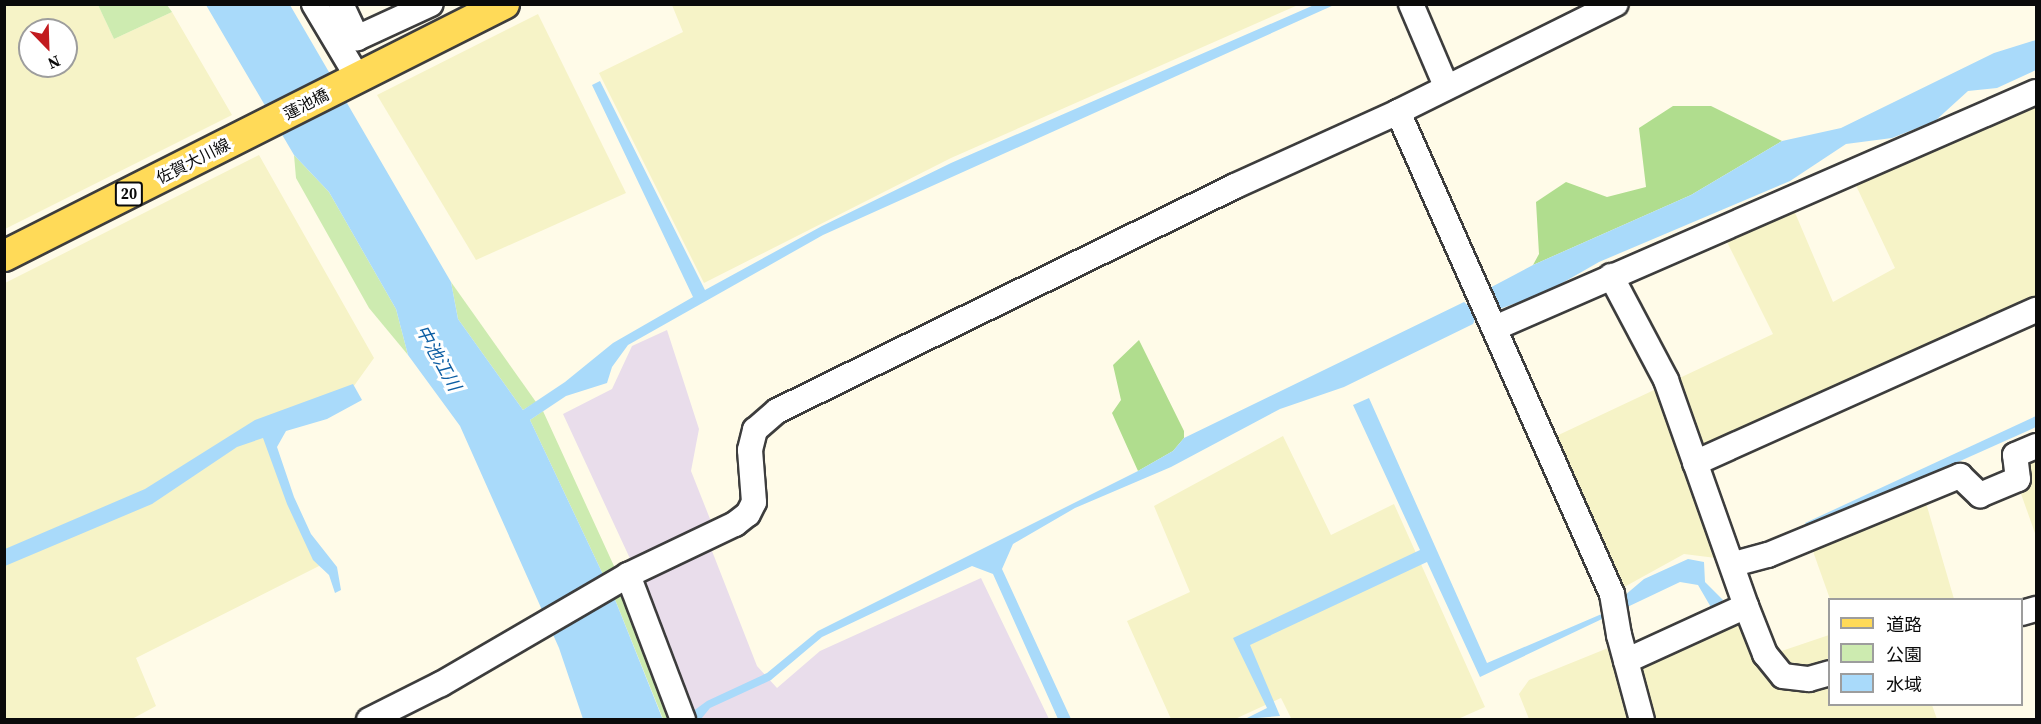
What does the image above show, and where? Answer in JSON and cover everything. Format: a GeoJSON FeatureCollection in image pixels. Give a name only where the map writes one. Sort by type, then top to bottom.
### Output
{"type":"FeatureCollection","features":[{"type":"Feature","properties":{"kind":"main road","name":"20"},"geometry":{"type":"LineString","coordinates":[[358,78],[504,4]]}},
{"type":"Feature","properties":{"kind":"main road","name":"蓮池橋"},"geometry":{"type":"LineString","coordinates":[[254,131],[358,78]]}},
{"type":"Feature","properties":{"kind":"main road","name":"佐賀大川線"},"geometry":{"type":"LineString","coordinates":[[4,256],[254,131]]}},
{"type":"Feature","properties":{"kind":"street"},"geometry":{"type":"LineString","coordinates":[[314,4],[358,78]]}},
{"type":"Feature","properties":{"kind":"street"},"geometry":{"type":"LineString","coordinates":[[341,4],[357,38],[431,4]]}},
{"type":"Feature","properties":{"kind":"street"},"geometry":{"type":"LineString","coordinates":[[1411,4],[1446,86]]}},
{"type":"Feature","properties":{"kind":"street"},"geometry":{"type":"LineString","coordinates":[[369,720],[525,635],[628,575],[735,524],[748,514],[754,501],[750,450],[755,430],[777,411],[1235,186],[1398,112],[1446,86],[1616,4]]}},
{"type":"Feature","properties":{"kind":"street"},"geometry":{"type":"LineString","coordinates":[[1489,316],[1611,276],[2037,92]]}},
{"type":"Feature","properties":{"kind":"street"},"geometry":{"type":"LineString","coordinates":[[1398,112],[1612,594],[1626,661],[1642,720]]}},
{"type":"Feature","properties":{"kind":"street"},"geometry":{"type":"LineString","coordinates":[[1611,276],[1666,380],[1765,654],[1784,676],[1809,679],[1828,674]]}},
{"type":"Feature","properties":{"kind":"street"},"geometry":{"type":"LineString","coordinates":[[1695,463],[2037,310]]}},
{"type":"Feature","properties":{"kind":"street"},"geometry":{"type":"LineString","coordinates":[[1734,564],[1768,555],[1960,476],[1980,495],[2018,478],[2015,455],[2037,446]]}},
{"type":"Feature","properties":{"kind":"street"},"geometry":{"type":"LineString","coordinates":[[628,575],[682,716]]}},
{"type":"Feature","properties":{"kind":"street"},"geometry":{"type":"LineString","coordinates":[[1626,661],[1746,606]]}},
{"type":"Feature","properties":{"kind":"shaded area"},"geometry":{"type":"Polygon","coordinates":[[[5,5],[98,5],[114,39],[172,12],[232,115],[5,229],[5,5]]]}},
{"type":"Feature","properties":{"kind":"shaded area"},"geometry":{"type":"Polygon","coordinates":[[[672,5],[1298,5],[951,158],[704,283],[599,73],[683,32],[672,5]]]}},
{"type":"Feature","properties":{"kind":"shaded area"},"geometry":{"type":"Polygon","coordinates":[[[538,14],[626,193],[476,260],[377,95],[538,14]]]}},
{"type":"Feature","properties":{"kind":"shaded area"},"geometry":{"type":"Polygon","coordinates":[[[2036,99],[2036,305],[1686,462],[1724,559],[1684,554],[1617,591],[1550,439],[1773,334],[1725,238],[1793,208],[1833,302],[1895,268],[1852,177],[2036,99]]]}},
{"type":"Feature","properties":{"kind":"shaded area"},"geometry":{"type":"Polygon","coordinates":[[[259,155],[374,358],[346,397],[263,425],[298,518],[325,563],[136,658],[156,706],[132,719],[5,720],[5,283],[259,155]]]}},
{"type":"Feature","properties":{"kind":"shaded area"},"geometry":{"type":"Polygon","coordinates":[[[667,330],[699,429],[691,471],[714,529],[712,551],[757,666],[777,688],[820,651],[981,578],[1049,719],[691,719],[639,578],[563,414],[612,389],[632,346],[667,330]]]}},
{"type":"Feature","properties":{"kind":"shaded area"},"geometry":{"type":"Polygon","coordinates":[[[1283,436],[1331,535],[1394,504],[1485,707],[1458,719],[1292,720],[1281,698],[1235,719],[1171,719],[1127,621],[1190,592],[1154,506],[1283,436]]]}},
{"type":"Feature","properties":{"kind":"shaded area"},"geometry":{"type":"Polygon","coordinates":[[[2036,452],[2036,536],[2020,491],[2025,457],[2036,452]]]}},
{"type":"Feature","properties":{"kind":"shaded area"},"geometry":{"type":"Polygon","coordinates":[[[1924,496],[1954,598],[1830,598],[1810,543],[1924,496]]]}},
{"type":"Feature","properties":{"kind":"shaded area"},"geometry":{"type":"Polygon","coordinates":[[[1740,621],[1763,676],[1785,688],[1810,691],[1828,684],[1828,706],[1932,706],[1937,719],[1650,719],[1635,668],[1740,621]]]}},
{"type":"Feature","properties":{"kind":"shaded area"},"geometry":{"type":"Polygon","coordinates":[[[1828,635],[1828,660],[1799,670],[1776,653],[1828,635]]]}},
{"type":"Feature","properties":{"kind":"shaded area"},"geometry":{"type":"Polygon","coordinates":[[[1613,646],[1633,719],[1529,719],[1519,694],[1529,680],[1613,646]]]}},
{"type":"Feature","properties":{"kind":"green space"},"geometry":{"type":"Polygon","coordinates":[[[98,5],[167,5],[172,12],[114,39],[98,5]]]}},
{"type":"Feature","properties":{"kind":"green space"},"geometry":{"type":"Polygon","coordinates":[[[1673,106],[1711,106],[1782,141],[1691,195],[1533,265],[1539,254],[1536,202],[1566,182],[1607,197],[1646,187],[1639,128],[1673,106]]]}},
{"type":"Feature","properties":{"kind":"green space"},"geometry":{"type":"Polygon","coordinates":[[[294,155],[329,192],[396,309],[408,355],[369,308],[296,178],[294,155]]]}},
{"type":"Feature","properties":{"kind":"green space"},"geometry":{"type":"Polygon","coordinates":[[[451,282],[536,402],[523,410],[458,319],[451,282]]]}},
{"type":"Feature","properties":{"kind":"green space"},"geometry":{"type":"Polygon","coordinates":[[[1139,340],[1184,431],[1184,438],[1173,451],[1138,471],[1112,413],[1121,400],[1113,365],[1139,340]]]}},
{"type":"Feature","properties":{"kind":"green space"},"geometry":{"type":"Polygon","coordinates":[[[543,411],[625,590],[672,719],[663,719],[616,602],[530,420],[543,411]]]}},
{"type":"Feature","properties":{"kind":"water","name":"中池江川"},"geometry":{"type":"Polygon","coordinates":[[[206,5],[290,5],[451,282],[458,319],[523,410],[565,382],[613,343],[693,297],[592,85],[600,81],[705,290],[822,226],[951,163],[1314,5],[1334,5],[823,235],[628,345],[612,367],[607,383],[566,396],[530,420],[616,602],[663,720],[583,719],[559,648],[460,426],[408,355],[396,309],[329,192],[294,155],[206,5]]]}},
{"type":"Feature","properties":{"kind":"water"},"geometry":{"type":"Polygon","coordinates":[[[2036,40],[2036,70],[1997,88],[1968,91],[1935,121],[1892,138],[1846,144],[1790,181],[1599,262],[1543,294],[1476,317],[1473,324],[1344,387],[1280,409],[1171,467],[1075,508],[1013,544],[1002,569],[1071,719],[1058,719],[993,574],[972,566],[822,637],[771,680],[710,708],[701,719],[681,720],[707,701],[767,673],[818,631],[1138,471],[1173,451],[1184,438],[1464,302],[1474,311],[1484,291],[1533,265],[1691,195],[1782,141],[1841,128],[1994,53],[2036,40]]]}},
{"type":"Feature","properties":{"kind":"water"},"geometry":{"type":"Polygon","coordinates":[[[353,384],[362,400],[327,419],[286,431],[277,447],[294,497],[311,534],[337,567],[341,590],[335,593],[329,575],[313,560],[287,504],[263,438],[237,447],[152,504],[5,566],[5,549],[145,489],[255,420],[353,384]]]}},
{"type":"Feature","properties":{"kind":"water"},"geometry":{"type":"Polygon","coordinates":[[[1369,398],[1487,663],[1604,613],[1644,579],[1688,559],[1704,562],[1705,582],[1723,600],[1712,609],[1698,585],[1680,582],[1480,677],[1427,562],[1250,645],[1280,716],[1245,719],[1267,708],[1233,638],[1420,550],[1353,405],[1369,398]]]}},
{"type":"Feature","properties":{"kind":"water"},"geometry":{"type":"Polygon","coordinates":[[[2036,416],[2036,427],[1808,529],[1805,523],[2036,416]]]}}]}
